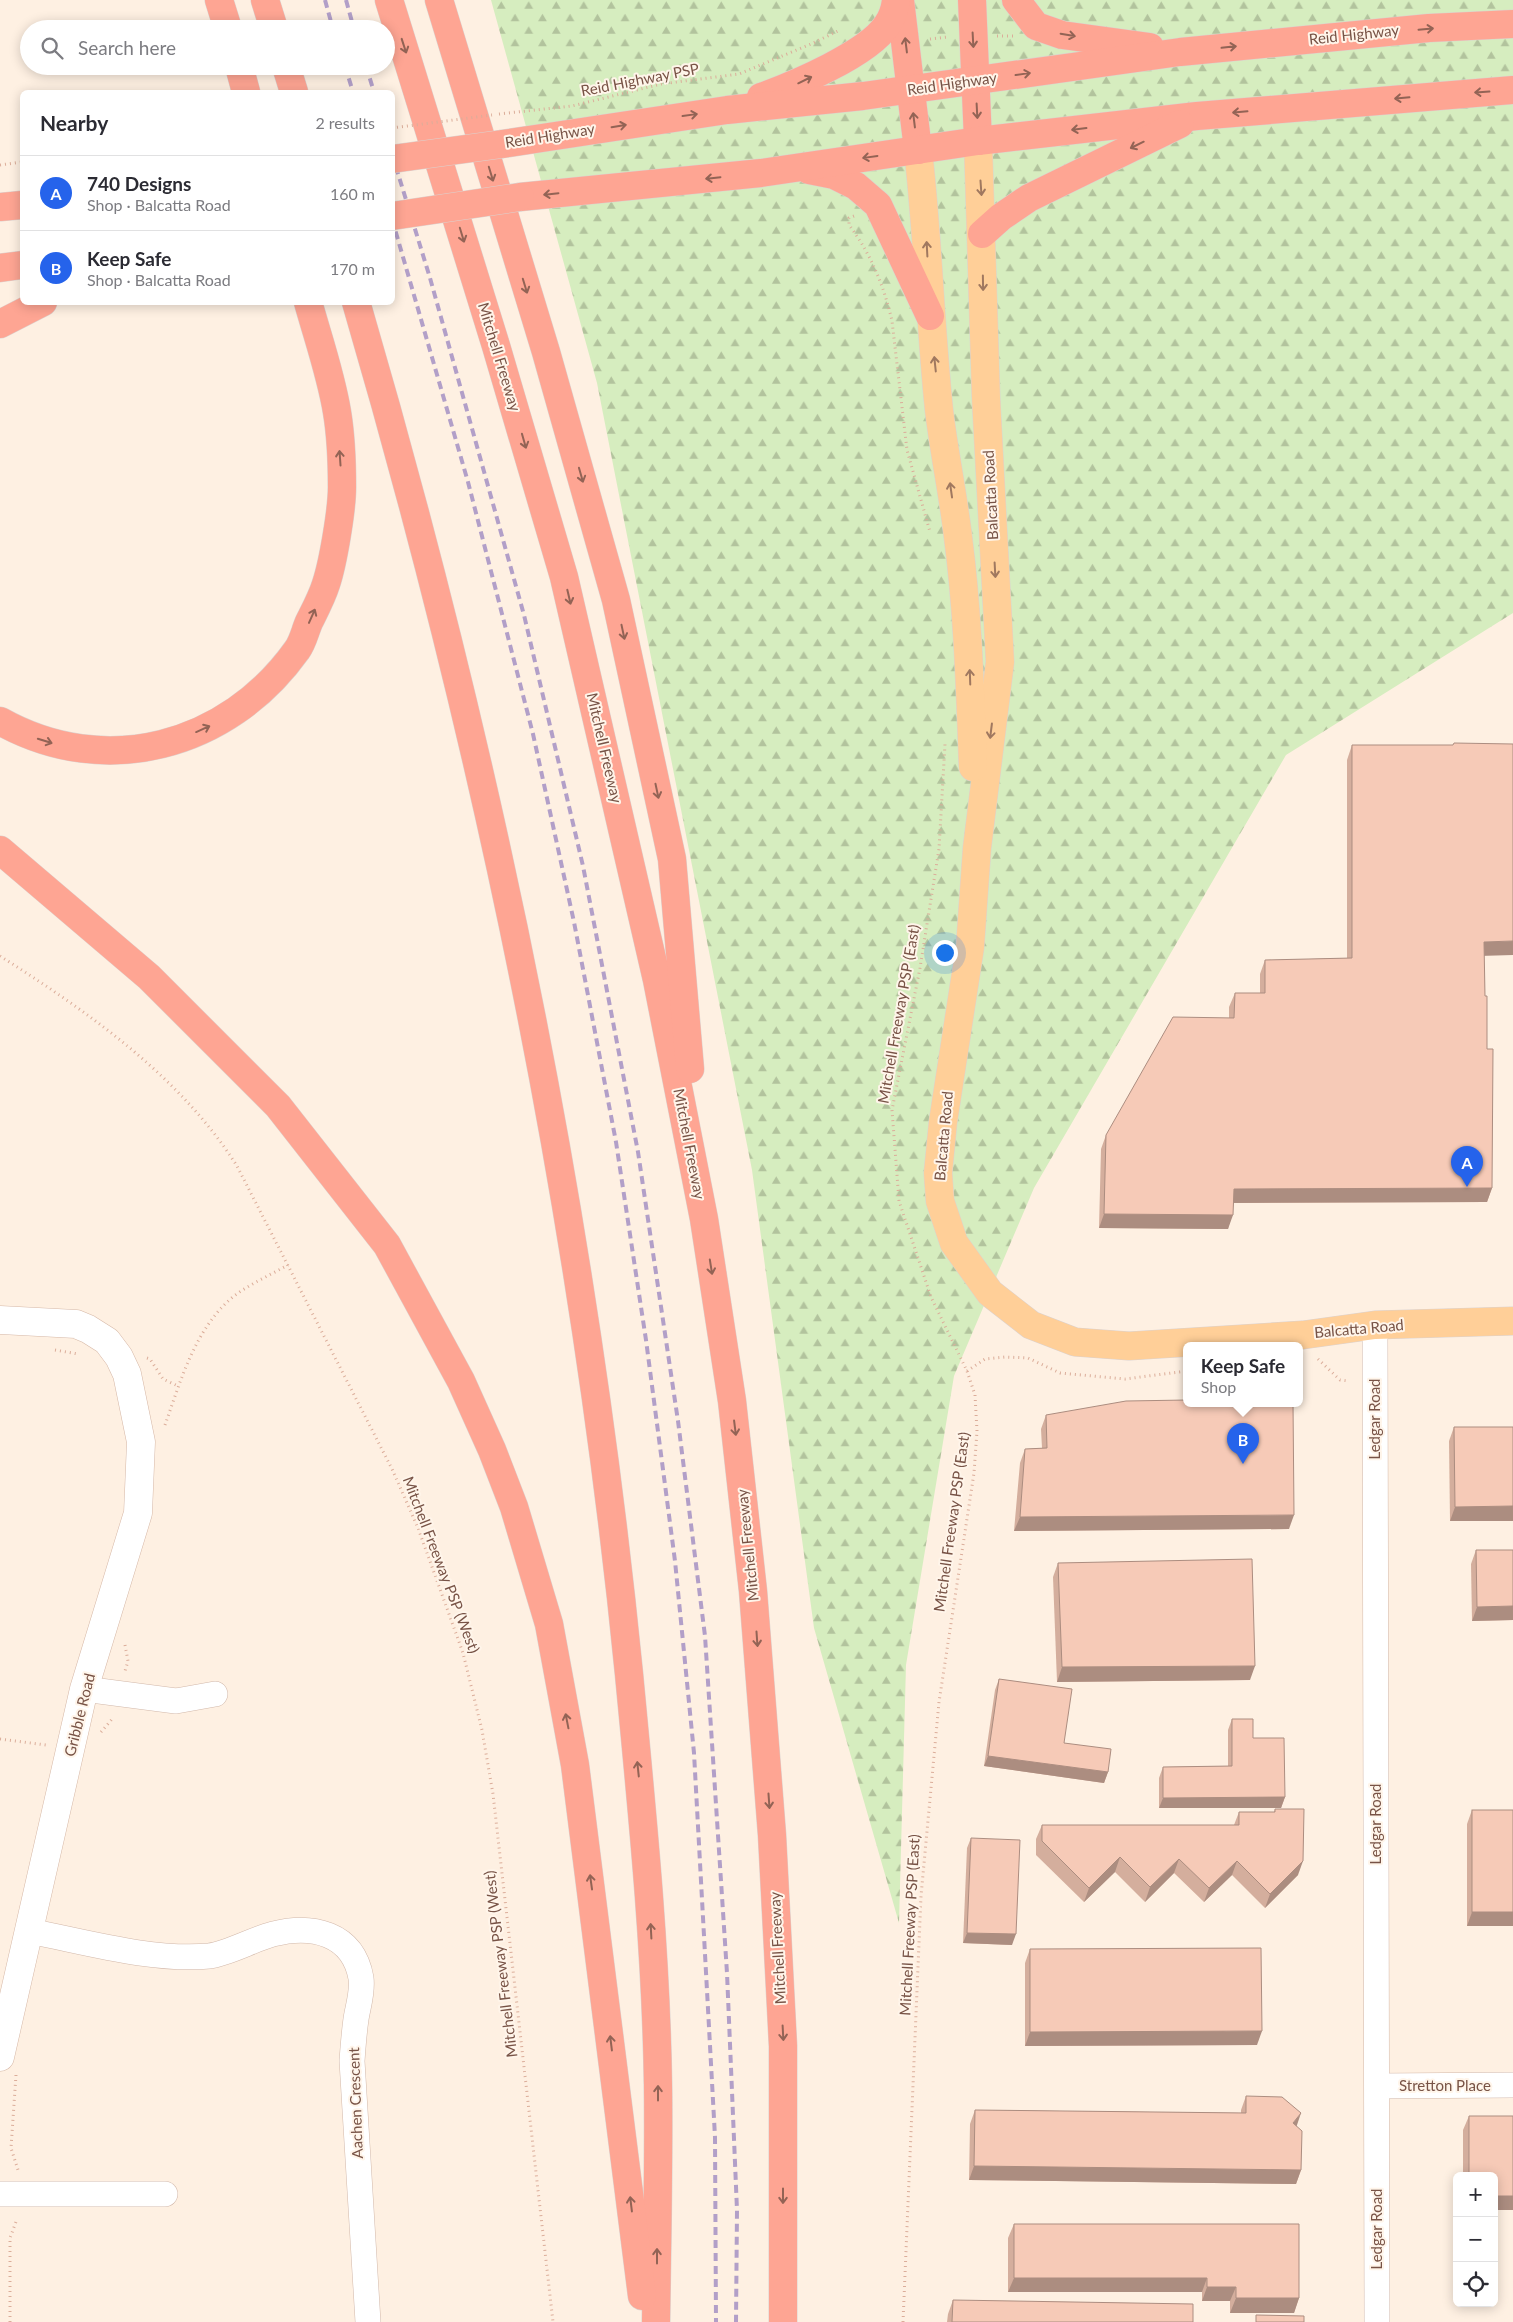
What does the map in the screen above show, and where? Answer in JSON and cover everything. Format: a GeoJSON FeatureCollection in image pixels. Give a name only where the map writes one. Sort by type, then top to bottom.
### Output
{"type":"FeatureCollection","features":[{"type":"Feature","properties":{"kind":"highway"},"geometry":{"type":"LineString","coordinates":[[219,0],[225,20]]}},
{"type":"Feature","properties":{"kind":"highway"},"geometry":{"type":"LineString","coordinates":[[265,0],[271,20]]}},
{"type":"Feature","properties":{"kind":"highway","name":"Mitchell Freeway"},"geometry":{"type":"LineString","coordinates":[[389,0],[493,336],[564,577],[655,971],[704,1219],[732,1401],[754,1591],[772,1835],[783,2046],[783,2322]]}},
{"type":"Feature","properties":{"kind":"highway"},"geometry":{"type":"LineString","coordinates":[[439,0],[546,352],[616,600],[672,859],[704,1219]]}},
{"type":"Feature","properties":{"kind":"highway"},"geometry":{"type":"LineString","coordinates":[[727,110],[805,80],[864,46],[887,25],[894,10],[896,0]]}},
{"type":"Feature","properties":{"kind":"highway"},"geometry":{"type":"LineString","coordinates":[[900,0],[918,150]]}},
{"type":"Feature","properties":{"kind":"highway"},"geometry":{"type":"LineString","coordinates":[[972,0],[978,141]]}},
{"type":"Feature","properties":{"kind":"highway"},"geometry":{"type":"LineString","coordinates":[[1016,0],[1036,26],[1062,35],[1180,52]]}},
{"type":"Feature","properties":{"kind":"highway","name":"Reid Highway"},"geometry":{"type":"LineString","coordinates":[[395,159],[727,110],[910,89],[1180,52],[1428,28],[1513,24]]}},
{"type":"Feature","properties":{"kind":"highway"},"geometry":{"type":"LineString","coordinates":[[241,75],[245,90]]}},
{"type":"Feature","properties":{"kind":"highway"},"geometry":{"type":"LineString","coordinates":[[289,75],[293,90]]}},
{"type":"Feature","properties":{"kind":"highway"},"geometry":{"type":"LineString","coordinates":[[395,216],[520,197],[796,168],[978,141],[1197,116],[1513,90]]}},
{"type":"Feature","properties":{"kind":"highway"},"geometry":{"type":"LineString","coordinates":[[982,234],[1001,216],[1030,198],[1197,116]]}},
{"type":"Feature","properties":{"kind":"highway"},"geometry":{"type":"LineString","coordinates":[[796,168],[834,175],[856,186],[878,205],[930,316]]}},
{"type":"Feature","properties":{"kind":"highway"},"geometry":{"type":"LineString","coordinates":[[0,207],[20,205]]}},
{"type":"Feature","properties":{"kind":"highway"},"geometry":{"type":"LineString","coordinates":[[0,268],[20,265]]}},
{"type":"Feature","properties":{"kind":"highway"},"geometry":{"type":"LineString","coordinates":[[0,324],[37,305]]}},
{"type":"Feature","properties":{"kind":"highway"},"geometry":{"type":"LineString","coordinates":[[0,721],[18,731],[47,742],[72,747],[106,750],[142,749],[179,740],[225,720],[233,714],[274,678],[298,648],[326,584],[342,489],[337,412],[309,305]]}},
{"type":"Feature","properties":{"kind":"highway"},"geometry":{"type":"LineString","coordinates":[[357,305],[414,503],[450,640],[490,817],[528,993],[562,1171],[591,1360],[617,1549],[641,1794],[650,1914],[658,2085],[656,2322]]}},
{"type":"Feature","properties":{"kind":"highway"},"geometry":{"type":"LineString","coordinates":[[0,850],[149,977],[278,1106],[387,1244],[461,1381],[492,1450],[514,1507],[549,1624],[575,1765],[645,2322]]}},
{"type":"Feature","properties":{"kind":"main road","name":"Balcatta Road"},"geometry":{"type":"LineString","coordinates":[[978,141],[986,398],[1000,662],[977,848],[970,947],[943,1122],[938,1173],[940,1201],[954,1243],[990,1293],[1031,1326],[1075,1342],[1129,1346],[1183,1343]]}},
{"type":"Feature","properties":{"kind":"main road","name":"Balcatta Road"},"geometry":{"type":"LineString","coordinates":[[918,150],[924,204],[930,316],[940,412],[962,576],[969,663],[977,848]]}},
{"type":"Feature","properties":{"kind":"main road","name":"Balcatta Road"},"geometry":{"type":"LineString","coordinates":[[1192,1342],[1302,1335],[1375,1326],[1513,1321]]}},
{"type":"Feature","properties":{"kind":"street","name":"Gribble Road"},"geometry":{"type":"LineString","coordinates":[[0,1320],[76,1324],[100,1336],[115,1350],[127,1374],[141,1442],[138,1513],[84,1689],[0,2057]]}},
{"type":"Feature","properties":{"kind":"street","name":"Ledgar Road"},"geometry":{"type":"LineString","coordinates":[[1375,1326],[1377,2322]]}},
{"type":"Feature","properties":{"kind":"street"},"geometry":{"type":"LineString","coordinates":[[84,1689],[176,1701],[215,1694]]}},
{"type":"Feature","properties":{"kind":"street","name":"Aachen Crescent"},"geometry":{"type":"LineString","coordinates":[[30,1931],[109,1947],[169,1956],[212,1956],[282,1931],[321,1932],[339,1939],[350,1949],[361,1978],[361,1994],[356,2019],[352,2061],[368,2322]]}},
{"type":"Feature","properties":{"kind":"street","name":"Stretton Place"},"geometry":{"type":"LineString","coordinates":[[1377,2086],[1513,2085]]}},
{"type":"Feature","properties":{"kind":"street"},"geometry":{"type":"LineString","coordinates":[[0,2194],[165,2194]]}},
{"type":"Feature","properties":{"kind":"path","name":"Reid Highway PSP"},"geometry":{"type":"LineString","coordinates":[[395,128],[572,106],[661,84],[739,74],[842,29],[849,30],[858,35],[864,46]]}},
{"type":"Feature","properties":{"kind":"path"},"geometry":{"type":"LineString","coordinates":[[0,165],[20,162]]}},
{"type":"Feature","properties":{"kind":"path"},"geometry":{"type":"LineString","coordinates":[[849,218],[849,225],[860,239],[874,266],[888,304],[892,321],[907,450],[932,540]]}},
{"type":"Feature","properties":{"kind":"path","name":"Mitchell Freeway PSP (East)"},"geometry":{"type":"LineString","coordinates":[[903,2322],[921,1896],[939,1702],[974,1474],[977,1431],[974,1395],[967,1371],[932,1297],[898,1201],[892,1110],[920,968],[939,849],[945,742]]}},
{"type":"Feature","properties":{"kind":"path","name":"Mitchell Freeway PSP (West)"},"geometry":{"type":"LineString","coordinates":[[0,956],[40,981],[99,1024],[165,1080],[194,1108],[214,1131],[237,1166],[392,1469],[409,1506],[450,1611],[473,1690],[493,1794],[553,2322]]}},
{"type":"Feature","properties":{"kind":"path"},"geometry":{"type":"LineString","coordinates":[[141,1442],[159,1441],[183,1373],[199,1340],[225,1304],[244,1289],[288,1265]]}},
{"type":"Feature","properties":{"kind":"path"},"geometry":{"type":"LineString","coordinates":[[967,1371],[985,1359],[1028,1358],[1060,1373],[1125,1379],[1183,1372]]}},
{"type":"Feature","properties":{"kind":"path"},"geometry":{"type":"LineString","coordinates":[[1317,1359],[1340,1380],[1349,1381]]}},
{"type":"Feature","properties":{"kind":"path"},"geometry":{"type":"LineString","coordinates":[[0,1739],[72,1748]]}},
{"type":"Feature","properties":{"kind":"path"},"geometry":{"type":"LineString","coordinates":[[10,2322],[10,2238],[17,2219]]}},
{"type":"Feature","properties":{"kind":"green space"},"geometry":{"type":"Polygon","coordinates":[[[491,0],[1513,0],[1513,613],[1286,755],[1034,1188],[954,1376],[906,1665],[899,1923],[814,1628],[752,1170],[597,383],[491,0]]]}},
{"type":"Feature","properties":{"kind":"building"},"geometry":{"type":"Polygon","coordinates":[[[1454,743],[1513,744],[1513,941],[1484,942],[1487,1049],[1493,1049],[1492,1188],[1234,1189],[1233,1215],[1104,1214],[1106,1135],[1173,1017],[1234,1018],[1235,993],[1265,993],[1265,960],[1352,958],[1352,745],[1453,745],[1454,743]]]}},
{"type":"Feature","properties":{"kind":"building"},"geometry":{"type":"Polygon","coordinates":[[[1183,1400],[1183,1407],[1293,1407],[1294,1515],[1020,1517],[1025,1449],[1047,1448],[1046,1415],[1126,1401],[1183,1400]]]}},
{"type":"Feature","properties":{"kind":"building"},"geometry":{"type":"Polygon","coordinates":[[[1454,1427],[1513,1427],[1513,1506],[1455,1507],[1454,1427]]]}},
{"type":"Feature","properties":{"kind":"building"},"geometry":{"type":"Polygon","coordinates":[[[1476,1550],[1513,1550],[1513,1606],[1477,1607],[1476,1550]]]}},
{"type":"Feature","properties":{"kind":"building"},"geometry":{"type":"Polygon","coordinates":[[[1252,1559],[1255,1666],[1062,1667],[1058,1563],[1252,1559]]]}},
{"type":"Feature","properties":{"kind":"building"},"geometry":{"type":"Polygon","coordinates":[[[999,1679],[1072,1689],[1064,1743],[1111,1749],[1108,1772],[988,1756],[999,1679]]]}},
{"type":"Feature","properties":{"kind":"building"},"geometry":{"type":"Polygon","coordinates":[[[1232,1719],[1253,1719],[1253,1738],[1284,1738],[1285,1797],[1163,1798],[1163,1767],[1232,1766],[1232,1719]]]}},
{"type":"Feature","properties":{"kind":"building"},"geometry":{"type":"Polygon","coordinates":[[[1275,1809],[1304,1809],[1303,1861],[1270,1894],[1237,1861],[1209,1888],[1179,1859],[1150,1887],[1120,1857],[1089,1888],[1042,1841],[1042,1825],[1239,1825],[1239,1812],[1275,1812],[1275,1809]]]}},
{"type":"Feature","properties":{"kind":"building"},"geometry":{"type":"Polygon","coordinates":[[[1472,1810],[1513,1810],[1513,1912],[1472,1912],[1472,1810]]]}},
{"type":"Feature","properties":{"kind":"building"},"geometry":{"type":"Polygon","coordinates":[[[971,1838],[1020,1840],[1016,1934],[967,1933],[971,1838]]]}},
{"type":"Feature","properties":{"kind":"building"},"geometry":{"type":"Polygon","coordinates":[[[1261,1948],[1262,2031],[1030,2032],[1030,1949],[1261,1948]]]}},
{"type":"Feature","properties":{"kind":"building"},"geometry":{"type":"Polygon","coordinates":[[[1246,2096],[1282,2097],[1301,2113],[1293,2123],[1302,2131],[1301,2170],[974,2166],[975,2110],[1246,2113],[1246,2096]]]}},
{"type":"Feature","properties":{"kind":"building"},"geometry":{"type":"Polygon","coordinates":[[[1469,2116],[1513,2116],[1513,2196],[1498,2196],[1498,2172],[1469,2172],[1469,2116]]]}},
{"type":"Feature","properties":{"kind":"building"},"geometry":{"type":"Polygon","coordinates":[[[1014,2224],[1299,2224],[1299,2298],[1236,2298],[1236,2287],[1207,2287],[1207,2278],[1014,2278],[1014,2224]]]}},
{"type":"Feature","properties":{"kind":"building"},"geometry":{"type":"Polygon","coordinates":[[[953,2300],[1193,2304],[1193,2322],[952,2322],[953,2300]]]}},
{"type":"Feature","properties":{"kind":"building"},"geometry":{"type":"Polygon","coordinates":[[[1256,2315],[1304,2316],[1304,2322],[1256,2322],[1256,2315]]]}},
{"type":"Feature","properties":{"kind":"railway"},"geometry":{"type":"LineString","coordinates":[[325,0],[331,20]]}},
{"type":"Feature","properties":{"kind":"railway"},"geometry":{"type":"LineString","coordinates":[[346,0],[352,20]]}},
{"type":"Feature","properties":{"kind":"railway"},"geometry":{"type":"LineString","coordinates":[[348,75],[352,90]]}},
{"type":"Feature","properties":{"kind":"railway"},"geometry":{"type":"LineString","coordinates":[[369,75],[373,90]]}},
{"type":"Feature","properties":{"kind":"railway"},"geometry":{"type":"LineString","coordinates":[[395,164],[430,278],[524,615],[583,866],[638,1152],[678,1421],[705,1636],[727,1973],[737,2210],[736,2322]]}},
{"type":"Feature","properties":{"kind":"railway"},"geometry":{"type":"LineString","coordinates":[[395,229],[468,482],[533,734],[574,922],[616,1142],[646,1340],[675,1561],[694,1753],[715,2137],[716,2322]]}},
{"type":"Feature","properties":{"kind":"place","name":"740 Designs"},"geometry":{"type":"Point","coordinates":[1467,1187]}},
{"type":"Feature","properties":{"kind":"place","name":"Keep Safe"},"geometry":{"type":"Point","coordinates":[1243,1464]}}]}
